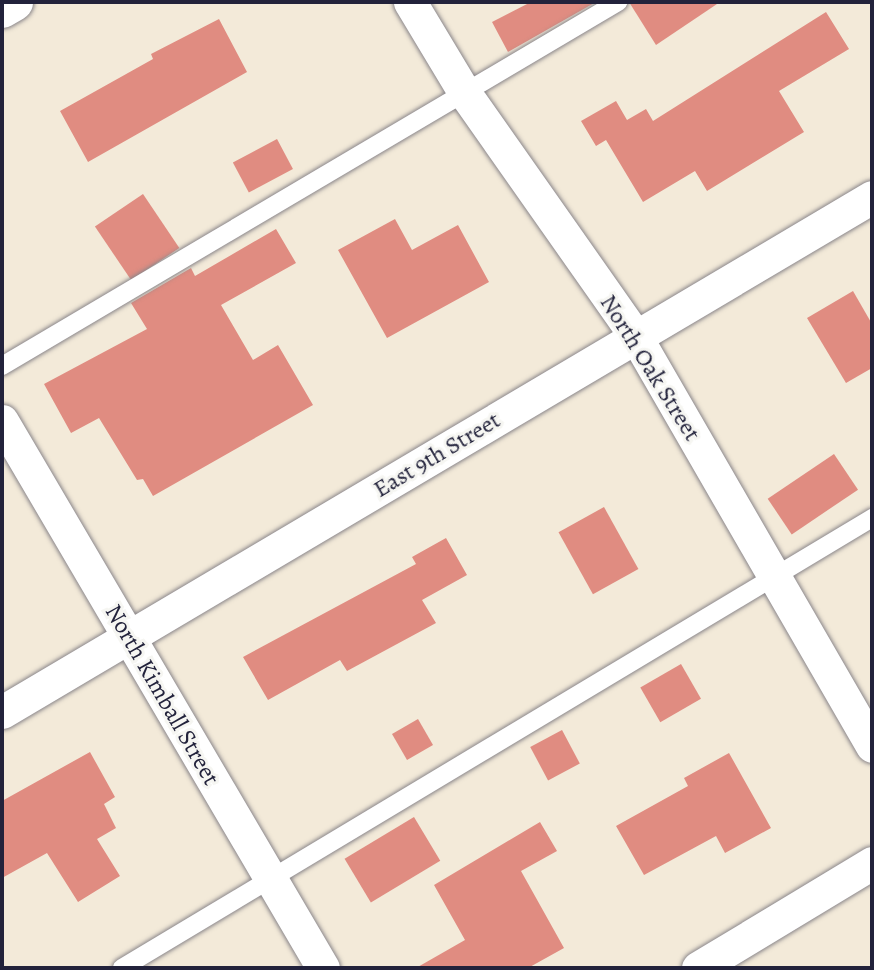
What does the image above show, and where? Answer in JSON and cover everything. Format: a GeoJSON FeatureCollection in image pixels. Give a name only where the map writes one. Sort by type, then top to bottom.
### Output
{"type":"FeatureCollection","features":[{"type":"Feature","properties":{"kind":"street"},"geometry":{"type":"LineString","coordinates":[[2,9],[14,2]]}},
{"type":"Feature","properties":{"kind":"street","name":"North Oak Street"},"geometry":{"type":"LineString","coordinates":[[410,2],[464,92],[636,337],[872,746]]}},
{"type":"Feature","properties":{"kind":"street","name":"East 9th Street"},"geometry":{"type":"LineString","coordinates":[[2,712],[872,197]]}},
{"type":"Feature","properties":{"kind":"street","name":"North Kimball Street"},"geometry":{"type":"LineString","coordinates":[[2,421],[323,968]]}},
{"type":"Feature","properties":{"kind":"street"},"geometry":{"type":"LineString","coordinates":[[698,968],[872,863]]}},
{"type":"Feature","properties":{"kind":"lane"},"geometry":{"type":"LineString","coordinates":[[2,366],[618,2]]}},
{"type":"Feature","properties":{"kind":"lane"},"geometry":{"type":"LineString","coordinates":[[122,968],[872,518]]}},
{"type":"Feature","properties":{"kind":"building"},"geometry":{"type":"Polygon","coordinates":[[[531,2],[596,2],[508,52],[492,22],[531,2]]]}},
{"type":"Feature","properties":{"kind":"building"},"geometry":{"type":"Polygon","coordinates":[[[629,2],[720,2],[656,45],[629,2]]]}},
{"type":"Feature","properties":{"kind":"building"},"geometry":{"type":"Polygon","coordinates":[[[826,12],[849,49],[779,91],[804,132],[707,191],[695,171],[643,202],[606,140],[596,146],[581,121],[616,101],[627,120],[646,109],[653,121],[826,12]]]}},
{"type":"Feature","properties":{"kind":"building"},"geometry":{"type":"Polygon","coordinates":[[[219,19],[247,72],[88,162],[60,111],[153,59],[151,54],[219,19]]]}},
{"type":"Feature","properties":{"kind":"building"},"geometry":{"type":"Polygon","coordinates":[[[277,139],[293,169],[249,192],[233,162],[277,139]]]}},
{"type":"Feature","properties":{"kind":"building"},"geometry":{"type":"Polygon","coordinates":[[[143,194],[179,248],[131,280],[95,226],[143,194]]]}},
{"type":"Feature","properties":{"kind":"building"},"geometry":{"type":"Polygon","coordinates":[[[395,219],[412,250],[458,225],[489,282],[387,338],[338,250],[395,219]]]}},
{"type":"Feature","properties":{"kind":"building"},"geometry":{"type":"Polygon","coordinates":[[[276,229],[296,263],[221,305],[253,360],[278,345],[313,405],[153,496],[143,479],[137,480],[99,418],[71,433],[44,384],[147,329],[131,303],[191,268],[195,276],[276,229]]]}},
{"type":"Feature","properties":{"kind":"building"},"geometry":{"type":"Polygon","coordinates":[[[853,291],[872,324],[872,368],[846,383],[807,318],[853,291]]]}},
{"type":"Feature","properties":{"kind":"building"},"geometry":{"type":"Polygon","coordinates":[[[834,454],[858,490],[792,534],[768,499],[834,454]]]}},
{"type":"Feature","properties":{"kind":"building"},"geometry":{"type":"Polygon","coordinates":[[[604,507],[638,569],[593,594],[559,532],[604,507]]]}},
{"type":"Feature","properties":{"kind":"building"},"geometry":{"type":"Polygon","coordinates":[[[446,538],[467,575],[422,600],[436,623],[347,671],[340,660],[268,700],[243,657],[416,564],[412,557],[446,538]]]}},
{"type":"Feature","properties":{"kind":"building"},"geometry":{"type":"Polygon","coordinates":[[[681,664],[701,699],[660,722],[640,688],[681,664]]]}},
{"type":"Feature","properties":{"kind":"building"},"geometry":{"type":"Polygon","coordinates":[[[418,719],[433,745],[407,760],[392,734],[418,719]]]}},
{"type":"Feature","properties":{"kind":"building"},"geometry":{"type":"Polygon","coordinates":[[[562,730],[580,764],[548,780],[530,747],[562,730]]]}},
{"type":"Feature","properties":{"kind":"building"},"geometry":{"type":"Polygon","coordinates":[[[90,752],[115,797],[104,804],[116,828],[97,839],[120,876],[78,902],[47,853],[2,878],[2,801],[90,752]]]}},
{"type":"Feature","properties":{"kind":"building"},"geometry":{"type":"Polygon","coordinates":[[[729,753],[771,828],[725,853],[716,836],[644,875],[616,826],[688,786],[684,778],[729,753]]]}},
{"type":"Feature","properties":{"kind":"building"},"geometry":{"type":"Polygon","coordinates":[[[414,817],[440,861],[371,902],[345,859],[414,817]]]}},
{"type":"Feature","properties":{"kind":"building"},"geometry":{"type":"Polygon","coordinates":[[[540,822],[557,851],[521,871],[564,948],[528,968],[416,968],[465,940],[434,885],[540,822]]]}}]}
